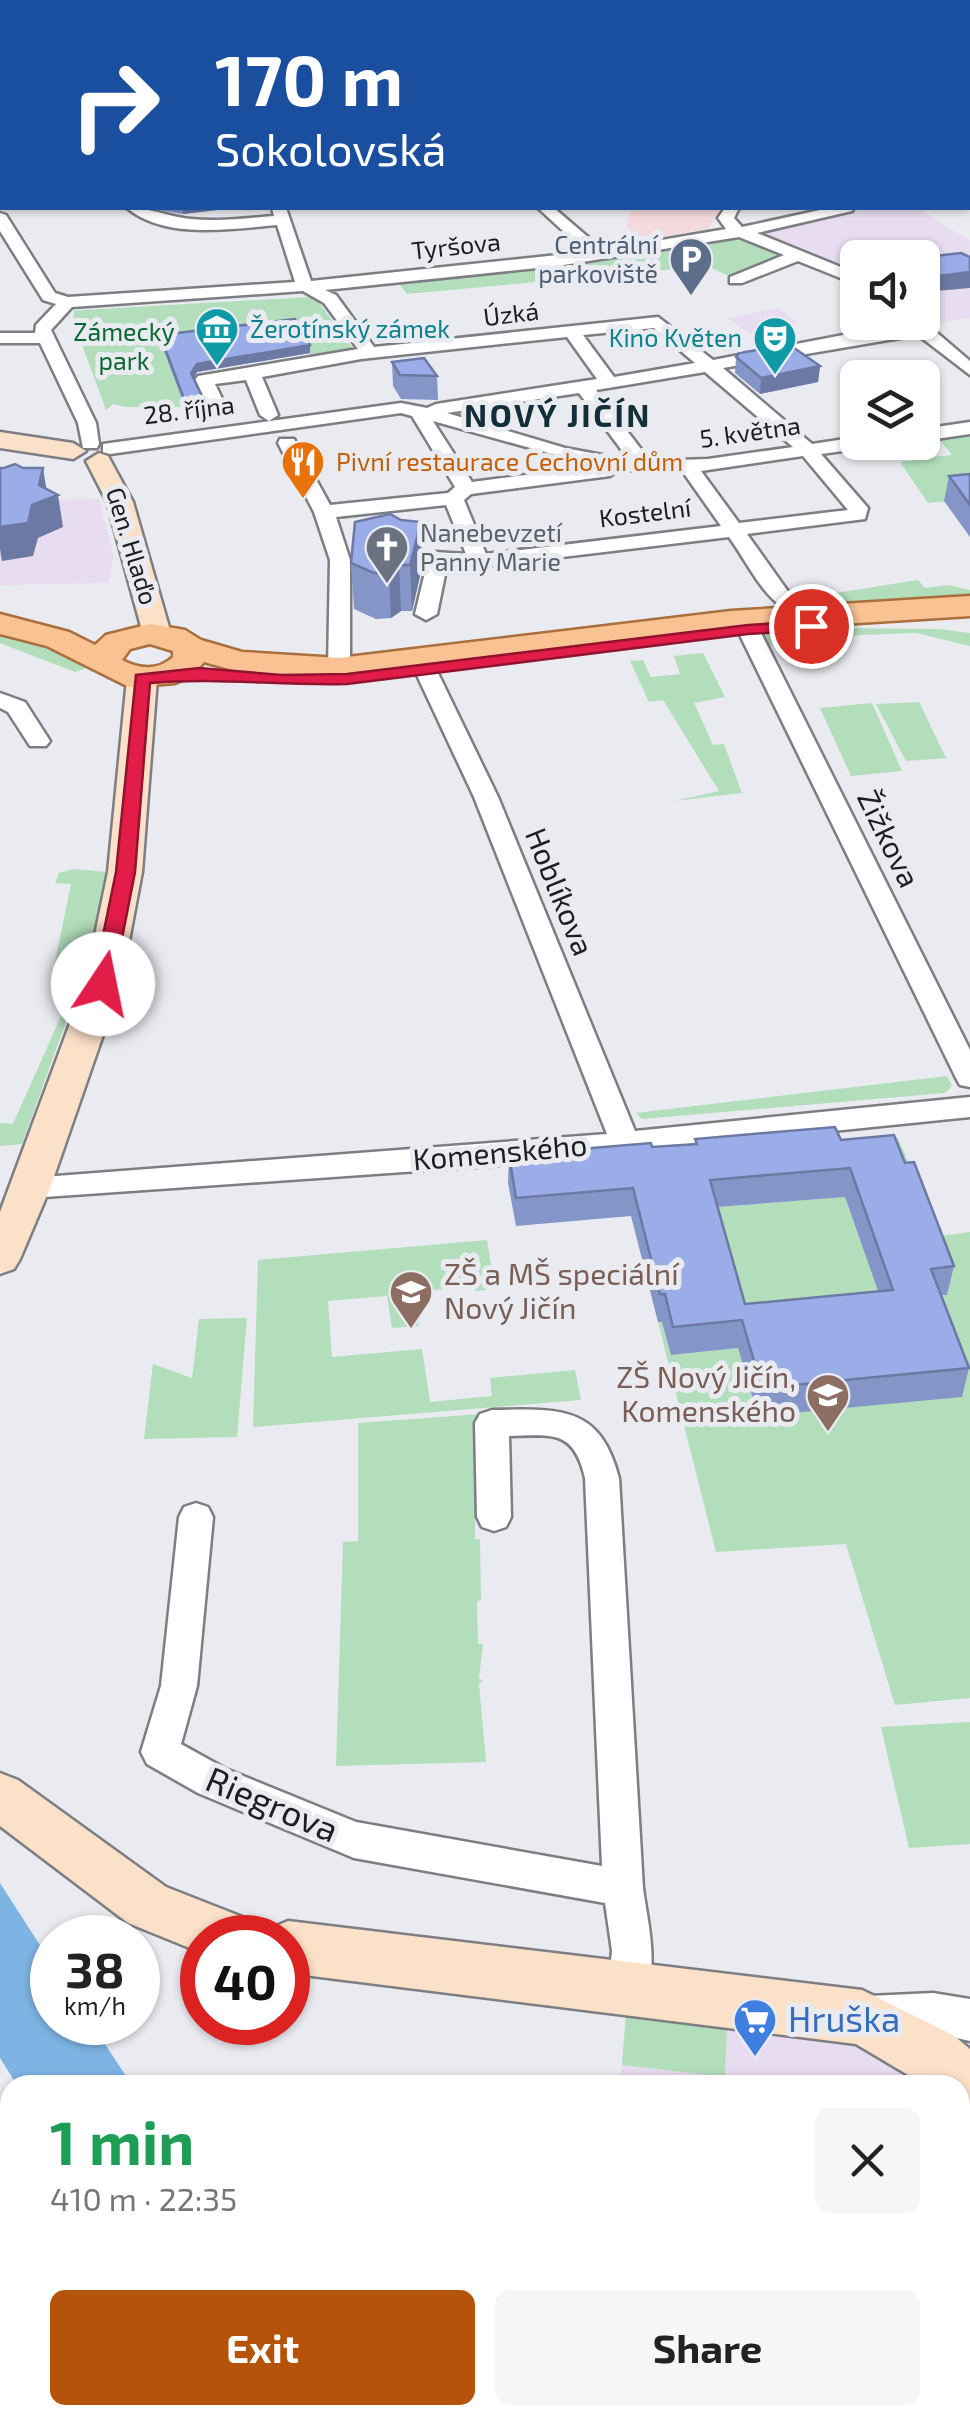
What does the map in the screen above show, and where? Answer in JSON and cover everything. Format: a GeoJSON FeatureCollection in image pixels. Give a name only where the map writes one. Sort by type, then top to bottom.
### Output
{"type":"FeatureCollection","features":[{"type":"Feature","properties":{"kind":"main road"},"geometry":{"type":"LineString","coordinates":[[0,624],[114,651],[157,634],[264,665],[339,668],[730,621],[970,606]]}},
{"type":"Feature","properties":{"kind":"main road"},"geometry":{"type":"LineString","coordinates":[[0,612],[114,651]]}},
{"type":"Feature","properties":{"kind":"main road"},"geometry":{"type":"LineString","coordinates":[[114,651],[117,674],[317,681],[748,630],[892,624],[970,629]]}},
{"type":"Feature","properties":{"kind":"main road"},"geometry":{"type":"LineString","coordinates":[[156,676],[188,662],[189,646]]}},
{"type":"Feature","properties":{"kind":"street"},"geometry":{"type":"LineString","coordinates":[[139,210],[195,226],[281,214],[304,285],[330,299],[370,354]]}},
{"type":"Feature","properties":{"kind":"street"},"geometry":{"type":"LineString","coordinates":[[548,210],[597,253]]}},
{"type":"Feature","properties":{"kind":"street"},"geometry":{"type":"LineString","coordinates":[[731,210],[727,220],[744,231],[840,272]]}},
{"type":"Feature","properties":{"kind":"street","name":"Tyršova"},"geometry":{"type":"LineString","coordinates":[[67,302],[502,267],[744,231],[838,210]]}},
{"type":"Feature","properties":{"kind":"street"},"geometry":{"type":"LineString","coordinates":[[0,218],[49,296],[67,302],[42,329],[47,338],[0,338]]}},
{"type":"Feature","properties":{"kind":"street"},"geometry":{"type":"LineString","coordinates":[[736,280],[800,255]]}},
{"type":"Feature","properties":{"kind":"street","name":"Úzká"},"geometry":{"type":"LineString","coordinates":[[370,354],[658,322],[707,364]]}},
{"type":"Feature","properties":{"kind":"street"},"geometry":{"type":"LineString","coordinates":[[572,332],[609,383]]}},
{"type":"Feature","properties":{"kind":"street","name":"Gen. Hlaďo"},"geometry":{"type":"LineString","coordinates":[[47,338],[87,424],[93,451],[120,502],[157,634]]}},
{"type":"Feature","properties":{"kind":"street"},"geometry":{"type":"LineString","coordinates":[[418,411],[586,390],[840,340]]}},
{"type":"Feature","properties":{"kind":"street"},"geometry":{"type":"LineString","coordinates":[[934,340],[970,370]]}},
{"type":"Feature","properties":{"kind":"street","name":"28. října"},"geometry":{"type":"LineString","coordinates":[[218,409],[204,380],[370,354]]}},
{"type":"Feature","properties":{"kind":"street"},"geometry":{"type":"LineString","coordinates":[[707,364],[808,450]]}},
{"type":"Feature","properties":{"kind":"street","name":"28. října"},"geometry":{"type":"LineString","coordinates":[[252,374],[272,420]]}},
{"type":"Feature","properties":{"kind":"street"},"geometry":{"type":"LineString","coordinates":[[586,390],[644,466]]}},
{"type":"Feature","properties":{"kind":"street","name":"28. října"},"geometry":{"type":"LineString","coordinates":[[93,451],[272,420],[401,408],[418,411]]}},
{"type":"Feature","properties":{"kind":"street"},"geometry":{"type":"LineString","coordinates":[[418,411],[442,415],[506,439],[614,464],[644,466]]}},
{"type":"Feature","properties":{"kind":"street"},"geometry":{"type":"LineString","coordinates":[[418,411],[460,494],[479,561]]}},
{"type":"Feature","properties":{"kind":"street"},"geometry":{"type":"LineString","coordinates":[[940,432],[970,428]]}},
{"type":"Feature","properties":{"kind":"street"},"geometry":{"type":"LineString","coordinates":[[0,440],[93,451]]}},
{"type":"Feature","properties":{"kind":"street"},"geometry":{"type":"LineString","coordinates":[[287,444],[351,558],[339,668]]}},
{"type":"Feature","properties":{"kind":"street","name":"5. května"},"geometry":{"type":"LineString","coordinates":[[644,466],[688,466],[840,445]]}},
{"type":"Feature","properties":{"kind":"street","name":"Kostelní"},"geometry":{"type":"LineString","coordinates":[[404,556],[479,561],[858,515],[858,508],[842,487],[808,450]]}},
{"type":"Feature","properties":{"kind":"street"},"geometry":{"type":"LineString","coordinates":[[324,512],[644,466]]}},
{"type":"Feature","properties":{"kind":"street"},"geometry":{"type":"LineString","coordinates":[[688,466],[791,608],[905,610]]}},
{"type":"Feature","properties":{"kind":"street"},"geometry":{"type":"LineString","coordinates":[[426,614],[438,558]]}},
{"type":"Feature","properties":{"kind":"street","name":"Žižkova"},"geometry":{"type":"LineString","coordinates":[[748,630],[970,1078]]}},
{"type":"Feature","properties":{"kind":"street","name":"Hoblíkova"},"geometry":{"type":"LineString","coordinates":[[426,671],[486,797],[624,1140]]}},
{"type":"Feature","properties":{"kind":"street"},"geometry":{"type":"LineString","coordinates":[[0,1260],[103,984],[156,676]]}},
{"type":"Feature","properties":{"kind":"street"},"geometry":{"type":"LineString","coordinates":[[0,700],[17,707],[38,741]]}},
{"type":"Feature","properties":{"kind":"street","name":"Komenského"},"geometry":{"type":"LineString","coordinates":[[30,1188],[489,1156],[970,1106]]}},
{"type":"Feature","properties":{"kind":"street"},"geometry":{"type":"LineString","coordinates":[[494,1517],[492,1423],[545,1422],[588,1439],[595,1449],[602,1478],[623,1888],[632,1951],[628,1986]]}},
{"type":"Feature","properties":{"kind":"street","name":"Riegrova"},"geometry":{"type":"LineString","coordinates":[[196,1518],[179,1686],[160,1752],[212,1781],[354,1840],[623,1888]]}},
{"type":"Feature","properties":{"kind":"street"},"geometry":{"type":"LineString","coordinates":[[0,1796],[147,1905],[180,1918]]}},
{"type":"Feature","properties":{"kind":"street"},"geometry":{"type":"LineString","coordinates":[[310,1950],[862,2016],[933,2012],[970,2020]]}},
{"type":"Feature","properties":{"kind":"street"},"geometry":{"type":"LineString","coordinates":[[862,2016],[932,2055],[958,2075]]}},
{"type":"Feature","properties":{"kind":"shaded area"},"geometry":{"type":"Polygon","coordinates":[[[630,210],[720,210],[708,229],[639,240],[626,227],[630,210]]]}},
{"type":"Feature","properties":{"kind":"shaded area"},"geometry":{"type":"Polygon","coordinates":[[[864,210],[921,210],[970,241],[970,258],[940,263],[940,240],[840,240],[840,267],[766,234],[864,210]]]}},
{"type":"Feature","properties":{"kind":"shaded area"},"geometry":{"type":"Polygon","coordinates":[[[970,265],[970,318],[940,322],[940,269],[970,265]]]}},
{"type":"Feature","properties":{"kind":"shaded area"},"geometry":{"type":"Polygon","coordinates":[[[779,308],[798,324],[749,333],[727,318],[779,308]]]}},
{"type":"Feature","properties":{"kind":"shaded area"},"geometry":{"type":"Polygon","coordinates":[[[99,499],[114,557],[108,583],[0,585],[0,501],[99,499]]]}},
{"type":"Feature","properties":{"kind":"shaded area"},"geometry":{"type":"Polygon","coordinates":[[[626,2015],[855,2043],[874,2052],[902,2075],[621,2075],[626,2015]]]}},
{"type":"Feature","properties":{"kind":"green space"},"geometry":{"type":"Polygon","coordinates":[[[748,240],[784,254],[732,278],[708,266],[407,294],[398,282],[705,241],[748,240]]]}},
{"type":"Feature","properties":{"kind":"green space","name":"Zámecký park"},"geometry":{"type":"Polygon","coordinates":[[[309,297],[317,300],[354,350],[313,358],[308,350],[162,343],[185,407],[113,404],[106,410],[73,320],[74,311],[82,310],[309,297]]]}},
{"type":"Feature","properties":{"kind":"green space"},"geometry":{"type":"Polygon","coordinates":[[[970,433],[970,499],[928,503],[900,462],[940,460],[940,456],[952,455],[940,438],[970,433]]]}},
{"type":"Feature","properties":{"kind":"green space"},"geometry":{"type":"Polygon","coordinates":[[[918,580],[925,588],[949,585],[970,590],[970,600],[840,605],[791,600],[918,580]]]}},
{"type":"Feature","properties":{"kind":"green space"},"geometry":{"type":"Polygon","coordinates":[[[838,628],[970,633],[970,646],[916,633],[832,636],[833,639],[767,646],[762,638],[765,633],[838,628]]]}},
{"type":"Feature","properties":{"kind":"green space"},"geometry":{"type":"Polygon","coordinates":[[[0,629],[34,637],[91,667],[75,672],[0,643],[0,629]]]}},
{"type":"Feature","properties":{"kind":"green space"},"geometry":{"type":"Polygon","coordinates":[[[703,653],[725,697],[694,703],[713,745],[724,744],[742,793],[674,801],[719,791],[663,700],[649,702],[630,661],[643,660],[651,677],[680,674],[674,656],[703,653]]]}},
{"type":"Feature","properties":{"kind":"green space"},"geometry":{"type":"Polygon","coordinates":[[[919,702],[947,758],[906,761],[876,704],[919,702]]]}},
{"type":"Feature","properties":{"kind":"green space"},"geometry":{"type":"Polygon","coordinates":[[[872,703],[902,771],[851,776],[820,708],[872,703]]]}},
{"type":"Feature","properties":{"kind":"green space"},"geometry":{"type":"Polygon","coordinates":[[[74,869],[107,872],[92,949],[22,1144],[0,1146],[0,1123],[13,1124],[66,1005],[68,986],[50,986],[71,884],[55,883],[59,873],[74,869]]]}},
{"type":"Feature","properties":{"kind":"green space"},"geometry":{"type":"Polygon","coordinates":[[[947,1076],[952,1086],[945,1093],[642,1119],[636,1113],[947,1076]]]}},
{"type":"Feature","properties":{"kind":"green space","name":"ZŠ Nový Jičín, Komenského"},"geometry":{"type":"Polygon","coordinates":[[[898,1138],[940,1236],[970,1232],[970,1698],[895,1705],[846,1544],[716,1552],[658,1322],[662,1322],[671,1355],[738,1348],[758,1416],[707,1208],[845,1197],[882,1302],[909,1191],[880,1142],[898,1138]]]}},
{"type":"Feature","properties":{"kind":"green space","name":"ZŠ a MŠ speciální Nový Jičín"},"geometry":{"type":"Polygon","coordinates":[[[487,1240],[495,1289],[475,1291],[474,1286],[415,1292],[419,1326],[392,1328],[387,1296],[328,1301],[332,1357],[422,1349],[430,1402],[492,1396],[490,1378],[575,1370],[581,1400],[253,1427],[258,1260],[487,1240]]]}},
{"type":"Feature","properties":{"kind":"green space"},"geometry":{"type":"Polygon","coordinates":[[[247,1318],[237,1437],[144,1439],[153,1364],[192,1378],[199,1319],[247,1318]]]}},
{"type":"Feature","properties":{"kind":"green space"},"geometry":{"type":"Polygon","coordinates":[[[481,1414],[484,1517],[475,1518],[475,1539],[480,1539],[481,1600],[477,1601],[478,1644],[483,1644],[479,1678],[483,1682],[479,1683],[486,1762],[336,1766],[343,1542],[358,1541],[358,1423],[481,1414]]]}},
{"type":"Feature","properties":{"kind":"green space"},"geometry":{"type":"Polygon","coordinates":[[[970,1722],[970,1844],[909,1848],[881,1727],[970,1722]]]}},
{"type":"Feature","properties":{"kind":"green space"},"geometry":{"type":"Polygon","coordinates":[[[626,2015],[727,2027],[725,2075],[622,2065],[626,2015]]]}},
{"type":"Feature","properties":{"kind":"water"},"geometry":{"type":"Polygon","coordinates":[[[0,1883],[30,1930],[30,2045],[106,2045],[125,2075],[11,2075],[0,2058],[0,1883]]]}},
{"type":"Feature","properties":{"kind":"building"},"geometry":{"type":"Polygon","coordinates":[[[961,253],[970,257],[970,272],[940,276],[940,255],[961,253]]]}},
{"type":"Feature","properties":{"kind":"building"},"geometry":{"type":"Polygon","coordinates":[[[295,319],[310,345],[197,364],[191,373],[205,402],[186,404],[160,335],[295,319]]]}},
{"type":"Feature","properties":{"kind":"building"},"geometry":{"type":"Polygon","coordinates":[[[790,345],[820,366],[761,378],[736,357],[739,353],[790,345]]]}},
{"type":"Feature","properties":{"kind":"building"},"geometry":{"type":"Polygon","coordinates":[[[424,358],[437,376],[400,375],[392,362],[424,358]]]}},
{"type":"Feature","properties":{"kind":"building"},"geometry":{"type":"Polygon","coordinates":[[[15,464],[43,468],[39,485],[58,495],[32,505],[28,523],[0,527],[0,468],[15,464]]]}},
{"type":"Feature","properties":{"kind":"building"},"geometry":{"type":"Polygon","coordinates":[[[970,474],[970,505],[949,476],[970,474]]]}},
{"type":"Feature","properties":{"kind":"building"},"geometry":{"type":"Polygon","coordinates":[[[390,514],[401,520],[421,522],[410,565],[374,573],[351,563],[355,522],[390,514]]]}},
{"type":"Feature","properties":{"kind":"building"},"geometry":{"type":"Polygon","coordinates":[[[835,1127],[841,1140],[894,1135],[905,1163],[914,1162],[954,1266],[931,1269],[969,1368],[762,1388],[742,1320],[673,1327],[665,1294],[660,1294],[633,1188],[516,1198],[509,1155],[651,1143],[652,1147],[697,1144],[695,1139],[835,1127]],[[850,1168],[710,1180],[745,1304],[893,1290],[850,1168]]]}},
{"type":"Feature","properties":{"kind":"place","name":"Centrální parkoviště"},"geometry":{"type":"Point","coordinates":[691,297]}},
{"type":"Feature","properties":{"kind":"place","name":"Žerotínský zámek"},"geometry":{"type":"Point","coordinates":[217,367]}},
{"type":"Feature","properties":{"kind":"place","name":"Kino Květen"},"geometry":{"type":"Point","coordinates":[775,376]}},
{"type":"Feature","properties":{"kind":"place","name":"Pivní restaurace Cechovní dům"},"geometry":{"type":"Point","coordinates":[303,500]}},
{"type":"Feature","properties":{"kind":"place","name":"Nanebevzetí Panny Marie"},"geometry":{"type":"Point","coordinates":[387,585]}},
{"type":"Feature","properties":{"kind":"place","name":"ZŠ a MŠ speciální Nový Jičín"},"geometry":{"type":"Point","coordinates":[411,1330]}},
{"type":"Feature","properties":{"kind":"place","name":"ZŠ Nový Jičín, Komenského"},"geometry":{"type":"Point","coordinates":[828,1433]}},
{"type":"Feature","properties":{"kind":"place","name":"Hruška"},"geometry":{"type":"Point","coordinates":[755,2058]}},
{"type":"Feature","properties":{"kind":"district","name":"NOVÝ JIČÍN"},"geometry":{"type":"Point","coordinates":[558,416]}},
{"type":"Feature","properties":{"kind":"route"},"geometry":{"type":"LineString","coordinates":[[103,984],[125,872],[142,678],[199,674],[282,680],[347,679],[647,641],[811,626]]}}]}
